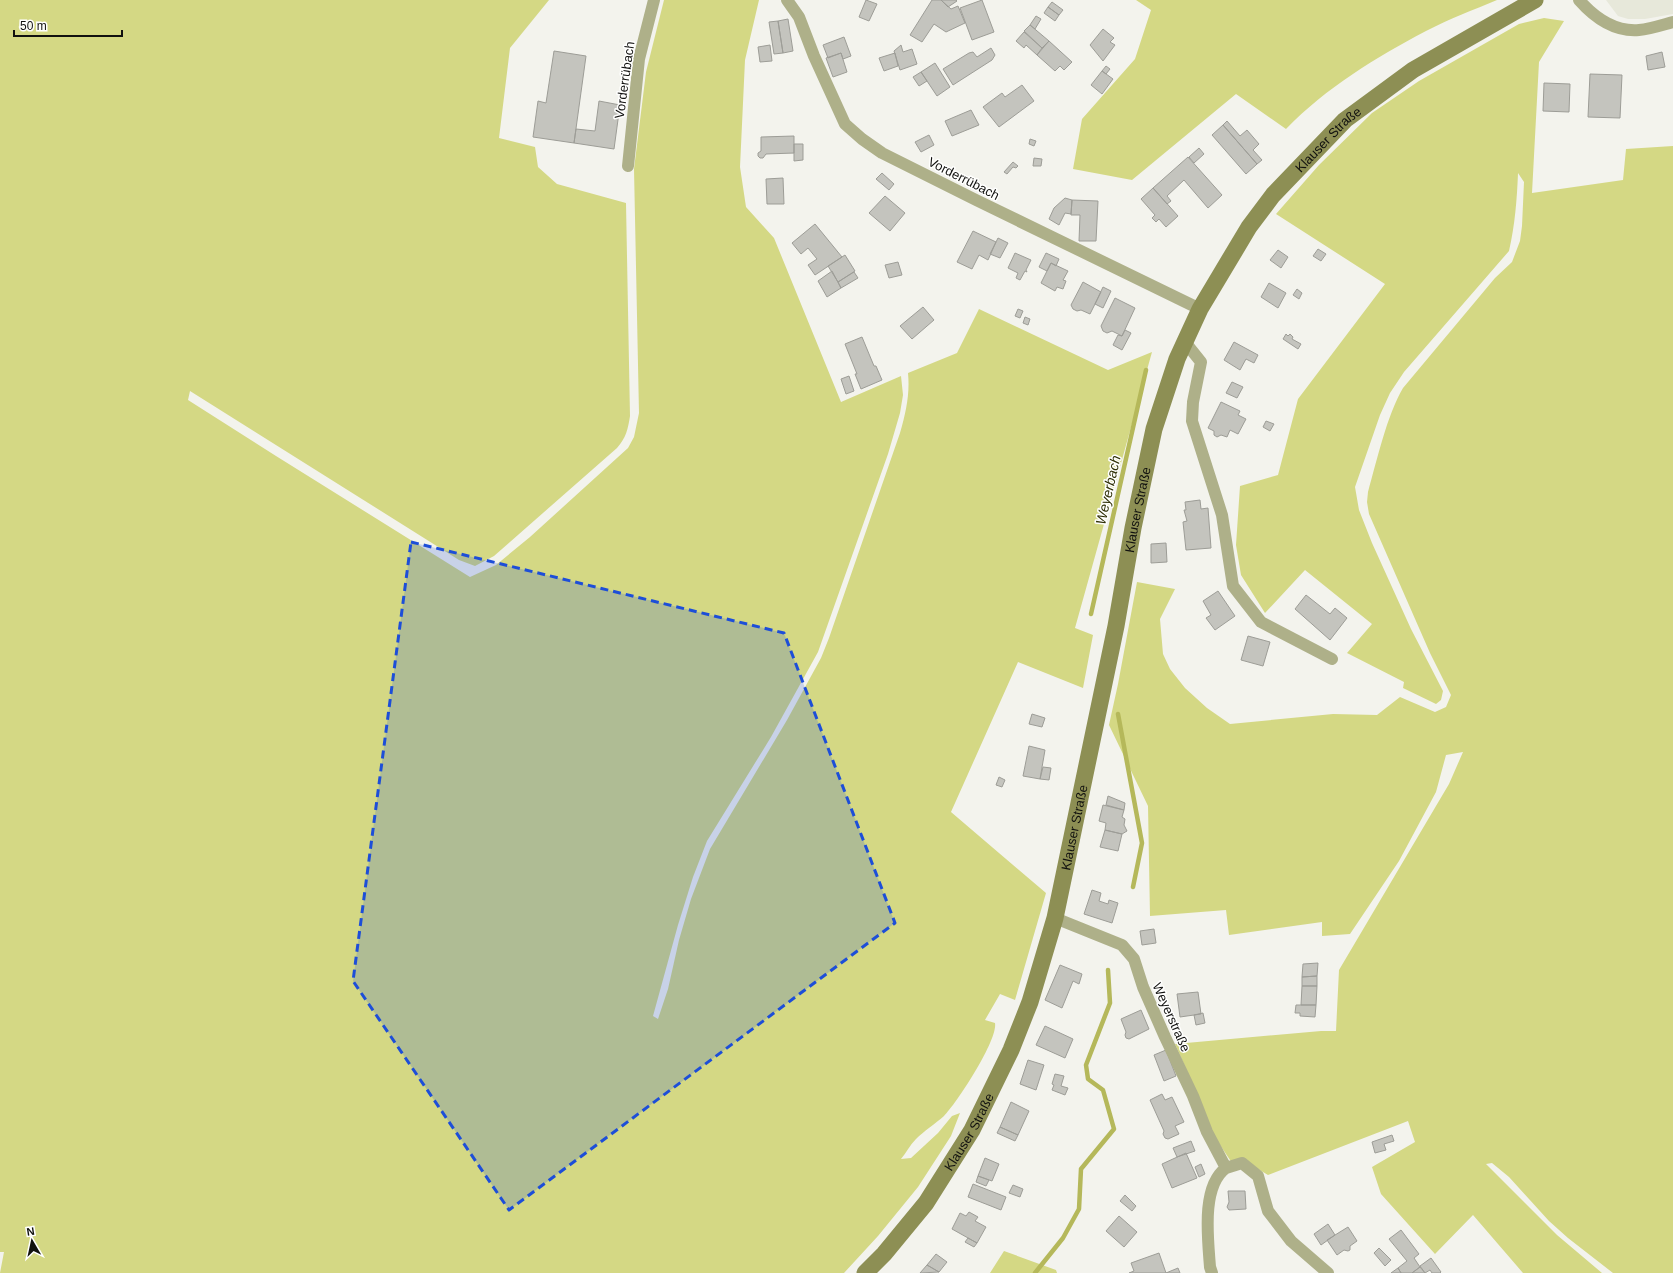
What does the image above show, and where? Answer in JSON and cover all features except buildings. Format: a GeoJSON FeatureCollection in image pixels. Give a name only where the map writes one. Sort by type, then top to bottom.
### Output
{"type":"FeatureCollection","features":[{"type":"Feature","properties":{"kind":"main road","name":"Klauser Straße"},"geometry":{"type":"LineString","coordinates":[[865,1273],[884,1254],[926,1203],[972,1130],[1011,1050],[1030,1002],[1055,918],[1116,626],[1133,528],[1154,429],[1177,359],[1200,309],[1249,227],[1273,195],[1345,120],[1413,70],[1535,0]]}},
{"type":"Feature","properties":{"kind":"street","name":"Vorderrübach"},"geometry":{"type":"LineString","coordinates":[[628,166],[639,59],[654,0]]}},
{"type":"Feature","properties":{"kind":"street","name":"Vorderrübach"},"geometry":{"type":"LineString","coordinates":[[787,0],[799,17],[814,56],[845,124],[862,139],[882,153],[1200,309]]}},
{"type":"Feature","properties":{"kind":"street"},"geometry":{"type":"LineString","coordinates":[[1579,0],[1588,10],[1613,27],[1638,30],[1673,22]]}},
{"type":"Feature","properties":{"kind":"street"},"geometry":{"type":"LineString","coordinates":[[1185,342],[1201,362],[1193,402],[1192,421],[1222,515],[1233,586],[1261,622],[1332,658]]}},
{"type":"Feature","properties":{"kind":"street","name":"Weyerstraße"},"geometry":{"type":"LineString","coordinates":[[1055,918],[1122,945],[1134,959],[1143,987],[1193,1096],[1207,1132],[1226,1168]]}},
{"type":"Feature","properties":{"kind":"street"},"geometry":{"type":"LineString","coordinates":[[1212,1273],[1210,1267],[1206,1221],[1210,1197],[1220,1173],[1226,1168],[1242,1163],[1255,1172],[1258,1176],[1268,1211],[1291,1241],[1328,1273]]}},
{"type":"Feature","properties":{"kind":"highlighted area"},"geometry":{"type":"Polygon","coordinates":[[[411,542],[784,633],[895,923],[509,1210],[353,981],[411,542]]]}},
{"type":"Feature","properties":{"kind":"shaded area"},"geometry":{"type":"Polygon","coordinates":[[[1606,0],[1673,0],[1673,14],[1645,19],[1628,19],[1618,16],[1606,0]]]}},
{"type":"Feature","properties":{"kind":"green space"},"geometry":{"type":"Polygon","coordinates":[[[0,0],[549,0],[510,48],[499,138],[535,147],[538,167],[557,184],[626,203],[630,416],[623,441],[617,448],[494,556],[475,566],[459,560],[190,391],[188,400],[470,577],[496,565],[530,537],[628,448],[634,437],[639,413],[634,169],[646,72],[664,0],[759,0],[745,60],[740,167],[746,207],[774,238],[841,402],[901,376],[903,395],[900,413],[888,454],[818,652],[771,737],[707,841],[693,877],[678,925],[653,1016],[658,1019],[668,989],[679,940],[691,899],[710,849],[787,720],[821,658],[829,638],[900,433],[907,403],[908,373],[957,353],[979,309],[1108,370],[1152,352],[1075,628],[1093,635],[1083,688],[1018,662],[951,812],[1046,893],[1015,1000],[1000,994],[985,1020],[995,1023],[994,1031],[990,1043],[976,1071],[950,1109],[944,1116],[916,1139],[901,1159],[911,1158],[938,1133],[952,1116],[960,1113],[951,1136],[918,1187],[878,1236],[844,1273],[0,1273],[4,1252],[0,1252],[0,0]]]}},
{"type":"Feature","properties":{"kind":"green space"},"geometry":{"type":"Polygon","coordinates":[[[1136,0],[1497,0],[1461,15],[1407,41],[1352,74],[1318,100],[1286,129],[1236,94],[1132,180],[1073,169],[1082,119],[1135,59],[1151,10],[1136,0]]]}},
{"type":"Feature","properties":{"kind":"green space"},"geometry":{"type":"Polygon","coordinates":[[[1544,18],[1564,21],[1539,62],[1532,193],[1623,180],[1626,149],[1673,146],[1673,1273],[1613,1273],[1568,1238],[1549,1221],[1509,1177],[1492,1163],[1486,1164],[1557,1235],[1602,1273],[1523,1273],[1473,1215],[1435,1254],[1381,1194],[1372,1167],[1415,1142],[1408,1121],[1268,1175],[1243,1160],[1232,1163],[1212,1133],[1203,1107],[1175,1044],[1321,1031],[1336,1031],[1339,970],[1449,784],[1463,752],[1446,755],[1436,792],[1399,861],[1350,934],[1322,936],[1322,922],[1229,935],[1226,910],[1150,916],[1148,806],[1109,725],[1137,582],[1175,589],[1160,619],[1163,654],[1170,669],[1185,688],[1207,708],[1230,724],[1333,714],[1377,715],[1400,697],[1435,712],[1446,707],[1451,695],[1430,653],[1369,514],[1367,502],[1368,492],[1387,424],[1403,388],[1495,278],[1512,262],[1520,241],[1524,182],[1518,173],[1513,232],[1509,251],[1404,372],[1390,393],[1380,415],[1355,487],[1359,510],[1372,543],[1411,629],[1443,691],[1441,700],[1436,704],[1403,688],[1404,682],[1347,653],[1372,624],[1305,570],[1265,613],[1241,575],[1236,545],[1240,486],[1278,475],[1298,399],[1385,284],[1276,214],[1319,165],[1372,113],[1419,81],[1519,24],[1544,18]]]}},
{"type":"Feature","properties":{"kind":"green space"},"geometry":{"type":"Polygon","coordinates":[[[1004,1251],[1056,1270],[1057,1273],[990,1273],[1004,1251]]]}},
{"type":"Feature","properties":{"kind":"waterway","name":"Weyerbach"},"geometry":{"type":"LineString","coordinates":[[1091,614],[1146,370]]}},
{"type":"Feature","properties":{"kind":"waterway","name":"Weyerbach"},"geometry":{"type":"LineString","coordinates":[[1118,714],[1142,843],[1133,887]]}},
{"type":"Feature","properties":{"kind":"waterway","name":"Weyerbach"},"geometry":{"type":"LineString","coordinates":[[1035,1273],[1063,1238],[1079,1209],[1081,1169],[1114,1129],[1103,1090],[1088,1079],[1086,1065],[1110,1003],[1108,970]]}}]}
